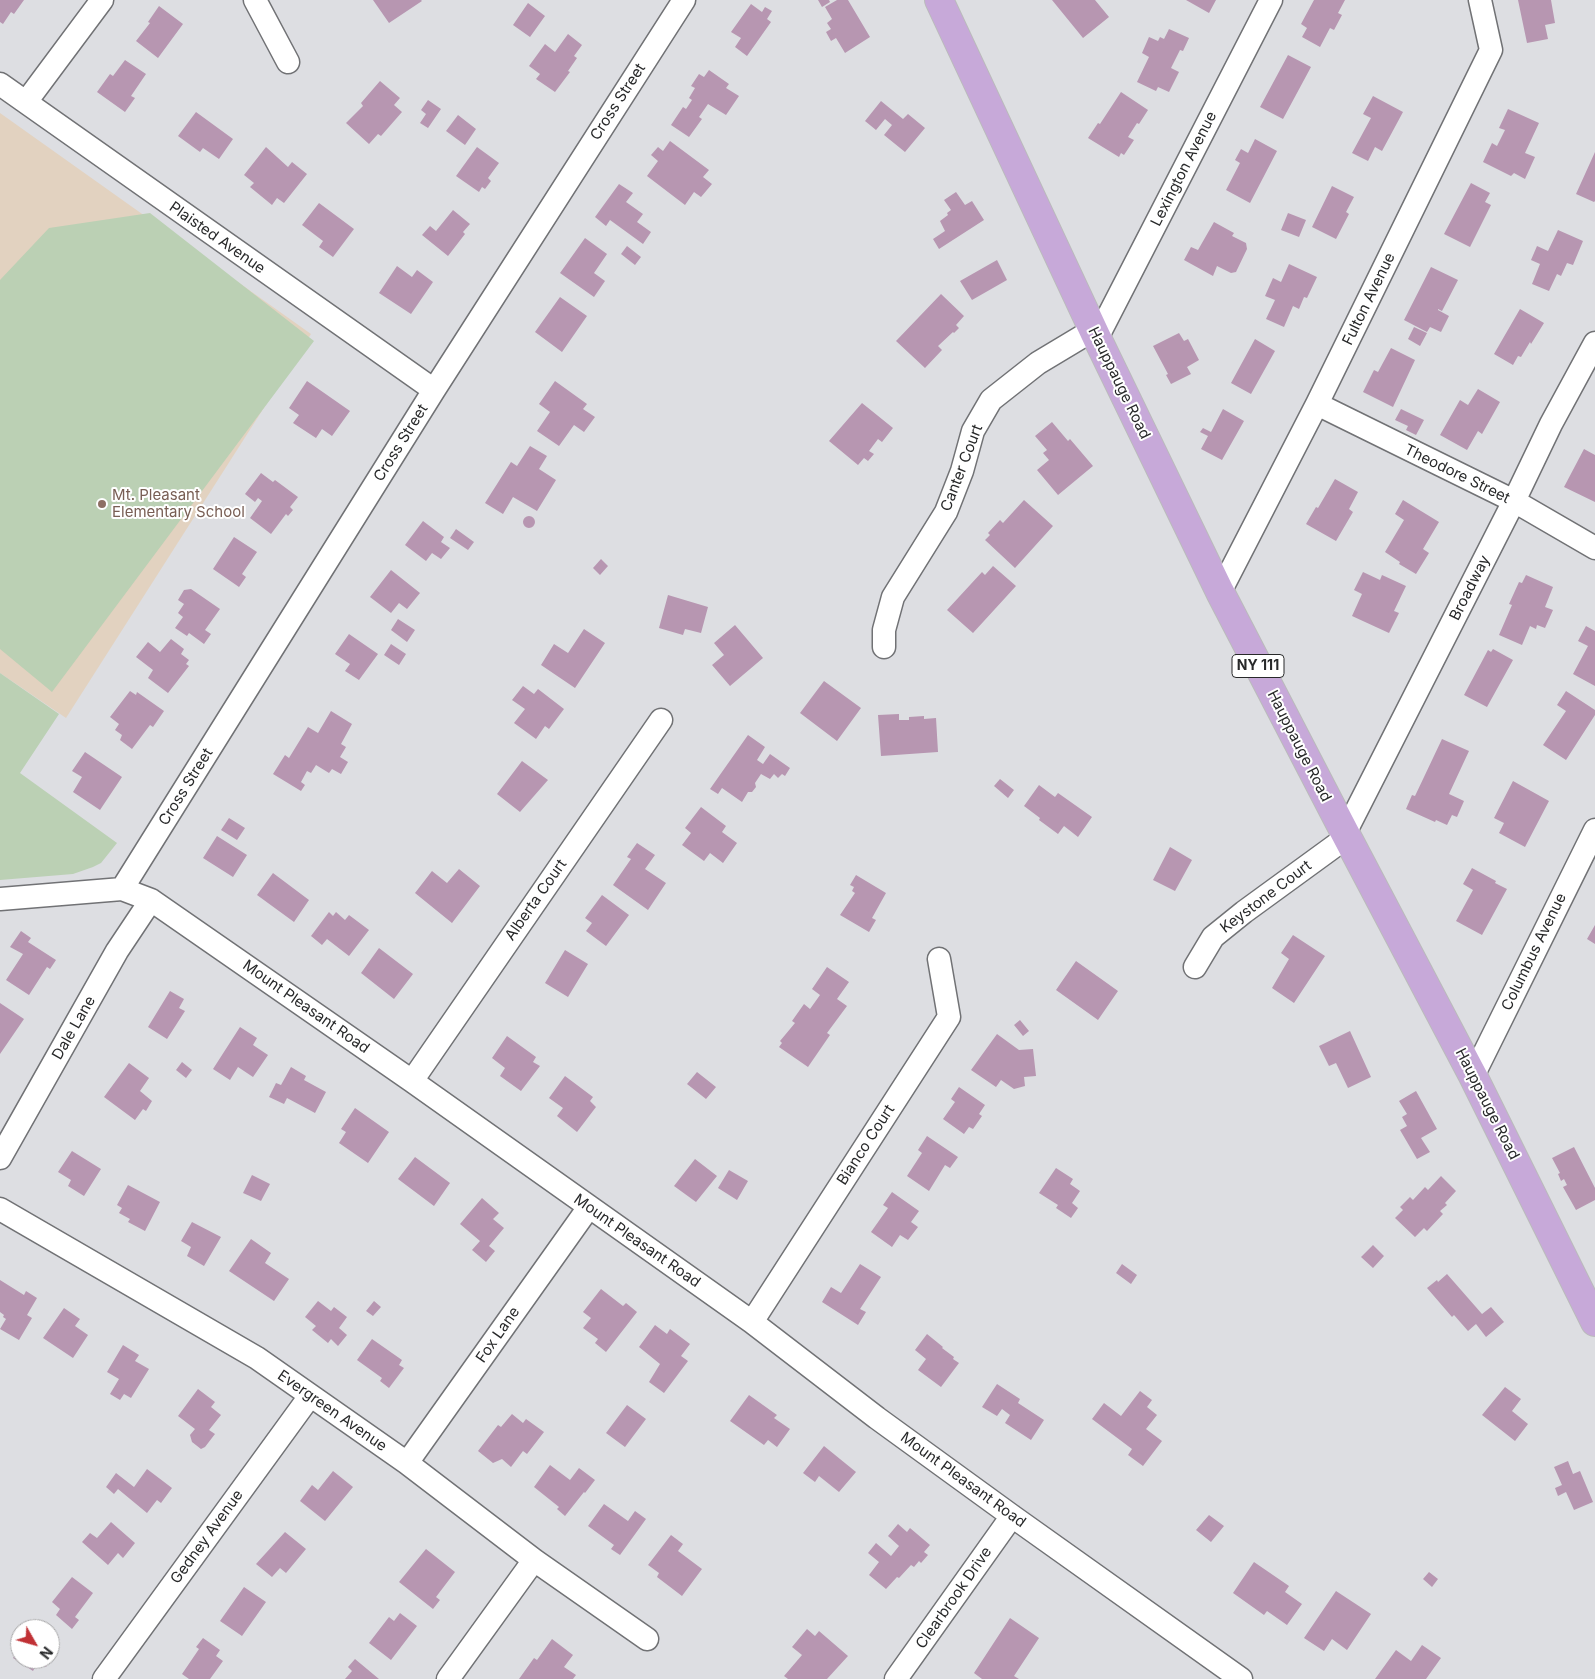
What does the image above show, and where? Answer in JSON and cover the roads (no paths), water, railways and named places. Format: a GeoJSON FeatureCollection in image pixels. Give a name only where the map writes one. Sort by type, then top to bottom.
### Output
{"type":"FeatureCollection","features":[{"type":"Feature","properties":{"kind":"main road","name":"Hauppauge Road"},"geometry":{"type":"LineString","coordinates":[[939,0],[1095,334],[1220,592],[1473,1076],[1595,1322]]}},
{"type":"Feature","properties":{"kind":"street"},"geometry":{"type":"LineString","coordinates":[[26,102],[102,0]]}},
{"type":"Feature","properties":{"kind":"street"},"geometry":{"type":"LineString","coordinates":[[255,0],[288,62]]}},
{"type":"Feature","properties":{"kind":"street","name":"Cross Street"},"geometry":{"type":"LineString","coordinates":[[122,889],[434,390],[684,0]]}},
{"type":"Feature","properties":{"kind":"street","name":"Lexington Avenue"},"geometry":{"type":"LineString","coordinates":[[1095,334],[1271,0]]}},
{"type":"Feature","properties":{"kind":"street","name":"Fulton Avenue"},"geometry":{"type":"LineString","coordinates":[[1220,592],[1317,404],[1491,50],[1480,0]]}},
{"type":"Feature","properties":{"kind":"street","name":"Plaisted Avenue"},"geometry":{"type":"LineString","coordinates":[[0,84],[96,154],[434,390]]}},
{"type":"Feature","properties":{"kind":"street","name":"Canter Court"},"geometry":{"type":"LineString","coordinates":[[884,647],[884,630],[893,597],[946,512],[962,471],[973,431],[991,400],[1038,363],[1095,334]]}},
{"type":"Feature","properties":{"kind":"street","name":"Broadway"},"geometry":{"type":"LineString","coordinates":[[1346,835],[1551,424],[1595,343]]}},
{"type":"Feature","properties":{"kind":"street","name":"Theodore Street"},"geometry":{"type":"LineString","coordinates":[[1317,404],[1514,501],[1595,548]]}},
{"type":"Feature","properties":{"kind":"street","name":"Alberta Court"},"geometry":{"type":"LineString","coordinates":[[412,1081],[661,720]]}},
{"type":"Feature","properties":{"kind":"street","name":"Columbus Avenue"},"geometry":{"type":"LineString","coordinates":[[1473,1076],[1595,830]]}},
{"type":"Feature","properties":{"kind":"street","name":"Keystone Court"},"geometry":{"type":"LineString","coordinates":[[1195,967],[1213,937],[1346,835]]}},
{"type":"Feature","properties":{"kind":"street","name":"Mount Pleasant Road"},"geometry":{"type":"LineString","coordinates":[[0,899],[122,889],[151,900],[412,1081],[752,1322],[877,1418],[1241,1679]]}},
{"type":"Feature","properties":{"kind":"street","name":"Dale Lane"},"geometry":{"type":"LineString","coordinates":[[0,1158],[117,951],[151,900]]}},
{"type":"Feature","properties":{"kind":"street","name":"Bianco Court"},"geometry":{"type":"LineString","coordinates":[[752,1322],[949,1017],[939,959]]}},
{"type":"Feature","properties":{"kind":"street","name":"Fox Lane"},"geometry":{"type":"LineString","coordinates":[[406,1463],[589,1207]]}},
{"type":"Feature","properties":{"kind":"street","name":"Evergreen Avenue"},"geometry":{"type":"LineString","coordinates":[[0,1209],[257,1358],[406,1463],[534,1560],[647,1639]]}},
{"type":"Feature","properties":{"kind":"street","name":"Gedney Avenue"},"geometry":{"type":"LineString","coordinates":[[104,1679],[310,1396]]}},
{"type":"Feature","properties":{"kind":"street","name":"Clearbrook Drive"},"geometry":{"type":"LineString","coordinates":[[896,1679],[1012,1516]]}},
{"type":"Feature","properties":{"kind":"street"},"geometry":{"type":"LineString","coordinates":[[448,1679],[534,1560]]}},
{"type":"Feature","properties":{"kind":"place","name":"Mt. Pleasant Elementary School"},"geometry":{"type":"Point","coordinates":[102,504]}}]}
